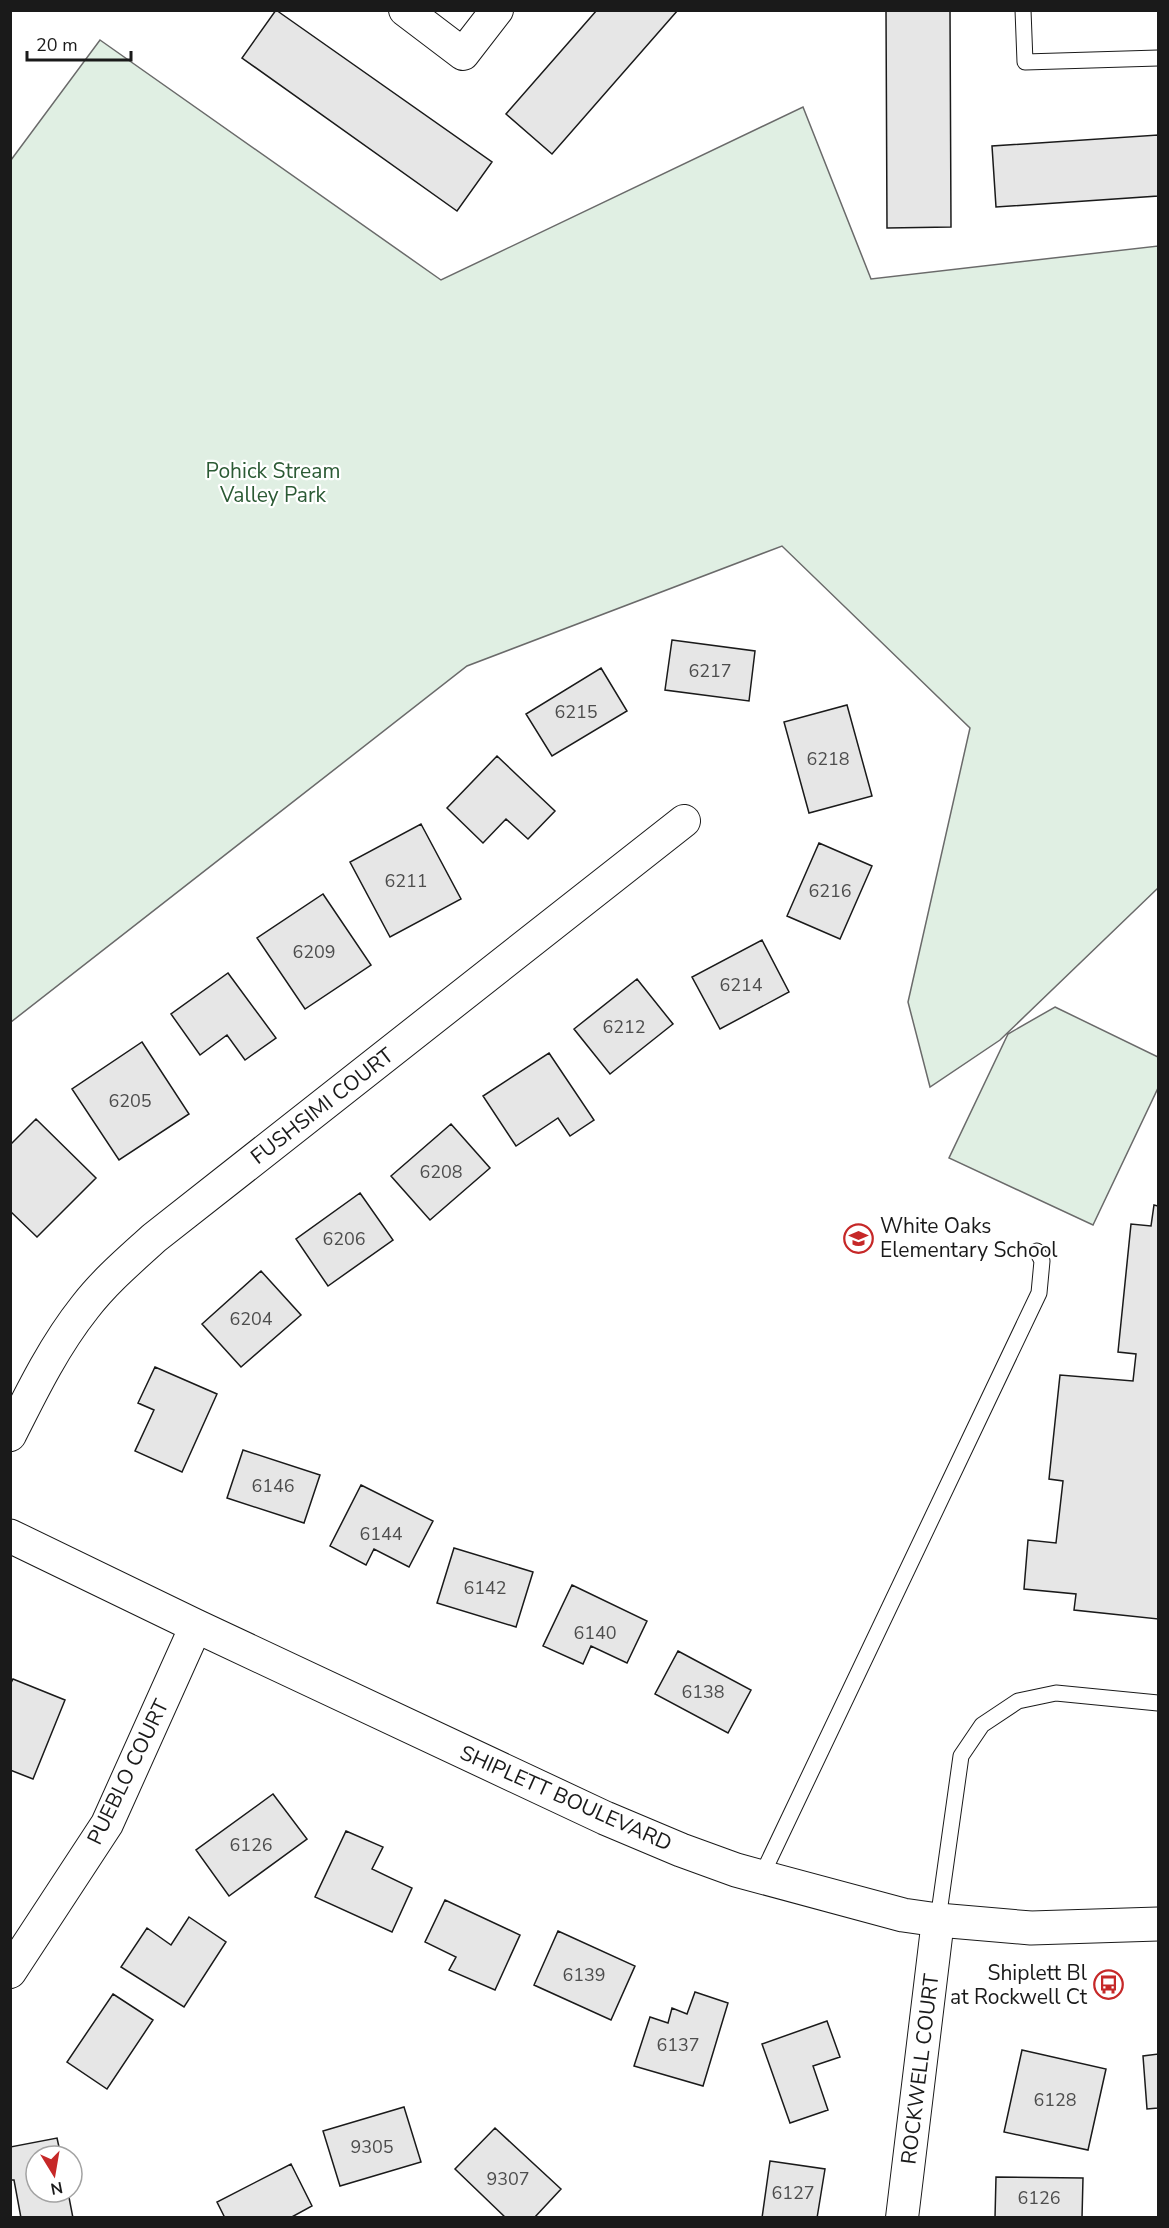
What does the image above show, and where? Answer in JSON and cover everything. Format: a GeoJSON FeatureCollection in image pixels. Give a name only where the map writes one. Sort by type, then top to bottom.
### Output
{"type":"FeatureCollection","features":[{"type":"Feature","properties":{"kind":"street"},"geometry":{"type":"LineString","coordinates":[[405,10],[464,54],[497,10]]}},
{"type":"Feature","properties":{"kind":"street","name":"FUSHSIMI COURT"},"geometry":{"type":"LineString","coordinates":[[10,1435],[54,1351],[85,1306],[122,1267],[154,1238],[684,821]]}},
{"type":"Feature","properties":{"kind":"street","name":"SHIPLETT BOULEVARD"},"geometry":{"type":"LineString","coordinates":[[10,1536],[605,1818],[681,1850],[760,1877],[903,1915],[938,1920],[1030,1928],[1158,1923]]}},
{"type":"Feature","properties":{"kind":"street","name":"PUEBLO COURT"},"geometry":{"type":"LineString","coordinates":[[10,1972],[107,1824],[196,1626]]}},
{"type":"Feature","properties":{"kind":"street","name":"ROCKWELL COURT"},"geometry":{"type":"LineString","coordinates":[[902,2217],[938,1920]]}},
{"type":"Feature","properties":{"kind":"lane"},"geometry":{"type":"LineString","coordinates":[[1023,10],[1025,62],[1158,58]]}},
{"type":"Feature","properties":{"kind":"lane"},"geometry":{"type":"LineString","coordinates":[[760,1877],[1039,1293],[1042,1261],[1037,1251]]}},
{"type":"Feature","properties":{"kind":"lane"},"geometry":{"type":"LineString","coordinates":[[938,1920],[961,1756],[982,1725],[1018,1701],[1056,1692],[1158,1703]]}},
{"type":"Feature","properties":{"kind":"green space","name":"Pohick Stream Valley Park"},"geometry":{"type":"Polygon","coordinates":[[[100,40],[441,280],[803,107],[871,279],[1158,246],[1158,888],[1000,1040],[930,1087],[908,1002],[970,728],[782,546],[467,666],[11,1022],[11,160],[100,40]]]}},
{"type":"Feature","properties":{"kind":"green space"},"geometry":{"type":"Polygon","coordinates":[[[1055,1007],[1158,1057],[1158,1088],[1093,1225],[949,1158],[1008,1034],[1055,1007]]]}},
{"type":"Feature","properties":{"kind":"building"},"geometry":{"type":"Polygon","coordinates":[[[276,10],[492,162],[457,211],[242,58],[276,10]]]}},
{"type":"Feature","properties":{"kind":"building"},"geometry":{"type":"Polygon","coordinates":[[[597,10],[678,10],[552,154],[506,114],[597,10]]]}},
{"type":"Feature","properties":{"kind":"building"},"geometry":{"type":"Polygon","coordinates":[[[886,10],[950,10],[951,227],[887,228],[886,10]]]}},
{"type":"Feature","properties":{"kind":"building"},"geometry":{"type":"Polygon","coordinates":[[[1158,135],[1158,196],[996,207],[992,146],[1158,135]]]}},
{"type":"Feature","properties":{"kind":"building"},"geometry":{"type":"Polygon","coordinates":[[[672,640],[755,651],[749,701],[665,690],[672,640]]]}},
{"type":"Feature","properties":{"kind":"building"},"geometry":{"type":"Polygon","coordinates":[[[601,668],[627,711],[552,756],[526,714],[601,668]]]}},
{"type":"Feature","properties":{"kind":"building"},"geometry":{"type":"Polygon","coordinates":[[[847,705],[872,796],[809,813],[784,722],[847,705]]]}},
{"type":"Feature","properties":{"kind":"building"},"geometry":{"type":"Polygon","coordinates":[[[497,756],[555,811],[528,839],[506,819],[483,843],[447,808],[497,756]]]}},
{"type":"Feature","properties":{"kind":"building"},"geometry":{"type":"Polygon","coordinates":[[[421,824],[461,899],[390,937],[350,862],[421,824]]]}},
{"type":"Feature","properties":{"kind":"building"},"geometry":{"type":"Polygon","coordinates":[[[819,843],[872,866],[840,939],[787,916],[819,843]]]}},
{"type":"Feature","properties":{"kind":"building"},"geometry":{"type":"Polygon","coordinates":[[[323,894],[371,965],[305,1009],[257,938],[323,894]]]}},
{"type":"Feature","properties":{"kind":"building"},"geometry":{"type":"Polygon","coordinates":[[[762,940],[789,992],[720,1029],[692,977],[762,940]]]}},
{"type":"Feature","properties":{"kind":"building"},"geometry":{"type":"Polygon","coordinates":[[[228,973],[276,1038],[245,1060],[227,1035],[200,1055],[171,1014],[228,973]]]}},
{"type":"Feature","properties":{"kind":"building"},"geometry":{"type":"Polygon","coordinates":[[[637,979],[673,1024],[610,1074],[574,1029],[637,979]]]}},
{"type":"Feature","properties":{"kind":"building"},"geometry":{"type":"Polygon","coordinates":[[[142,1042],[189,1114],[119,1160],[72,1089],[142,1042]]]}},
{"type":"Feature","properties":{"kind":"building"},"geometry":{"type":"Polygon","coordinates":[[[549,1053],[594,1120],[570,1136],[558,1118],[516,1146],[483,1096],[549,1053]]]}},
{"type":"Feature","properties":{"kind":"building"},"geometry":{"type":"Polygon","coordinates":[[[36,1119],[96,1178],[37,1237],[10,1211],[10,1145],[36,1119]]]}},
{"type":"Feature","properties":{"kind":"building"},"geometry":{"type":"Polygon","coordinates":[[[451,1124],[490,1168],[430,1220],[391,1176],[451,1124]]]}},
{"type":"Feature","properties":{"kind":"building"},"geometry":{"type":"Polygon","coordinates":[[[360,1193],[393,1240],[328,1286],[296,1239],[360,1193]]]}},
{"type":"Feature","properties":{"kind":"building"},"geometry":{"type":"Polygon","coordinates":[[[1154,1205],[1158,1206],[1158,1619],[1074,1610],[1076,1594],[1024,1589],[1028,1540],[1056,1543],[1063,1481],[1049,1479],[1060,1375],[1133,1381],[1136,1354],[1118,1352],[1131,1224],[1151,1226],[1154,1205]]]}},
{"type":"Feature","properties":{"kind":"building"},"geometry":{"type":"Polygon","coordinates":[[[261,1271],[301,1315],[241,1367],[202,1324],[261,1271]]]}},
{"type":"Feature","properties":{"kind":"building"},"geometry":{"type":"Polygon","coordinates":[[[155,1367],[217,1394],[182,1472],[135,1451],[154,1410],[138,1403],[155,1367]]]}},
{"type":"Feature","properties":{"kind":"building"},"geometry":{"type":"Polygon","coordinates":[[[243,1450],[320,1475],[304,1523],[227,1498],[243,1450]]]}},
{"type":"Feature","properties":{"kind":"building"},"geometry":{"type":"Polygon","coordinates":[[[361,1485],[433,1521],[409,1567],[374,1549],[366,1565],[330,1546],[361,1485]]]}},
{"type":"Feature","properties":{"kind":"building"},"geometry":{"type":"Polygon","coordinates":[[[454,1548],[533,1572],[516,1627],[437,1603],[454,1548]]]}},
{"type":"Feature","properties":{"kind":"building"},"geometry":{"type":"Polygon","coordinates":[[[572,1585],[647,1621],[627,1663],[591,1646],[583,1664],[543,1646],[572,1585]]]}},
{"type":"Feature","properties":{"kind":"building"},"geometry":{"type":"Polygon","coordinates":[[[678,1651],[751,1690],[728,1733],[655,1694],[678,1651]]]}},
{"type":"Feature","properties":{"kind":"building"},"geometry":{"type":"Polygon","coordinates":[[[13,1679],[65,1700],[33,1779],[10,1770],[10,1685],[13,1679]]]}},
{"type":"Feature","properties":{"kind":"building"},"geometry":{"type":"Polygon","coordinates":[[[273,1794],[307,1839],[229,1896],[196,1850],[273,1794]]]}},
{"type":"Feature","properties":{"kind":"building"},"geometry":{"type":"Polygon","coordinates":[[[346,1831],[383,1847],[372,1869],[412,1888],[392,1932],[315,1897],[346,1831]]]}},
{"type":"Feature","properties":{"kind":"building"},"geometry":{"type":"Polygon","coordinates":[[[445,1900],[520,1935],[495,1990],[449,1970],[456,1957],[425,1942],[445,1900]]]}},
{"type":"Feature","properties":{"kind":"building"},"geometry":{"type":"Polygon","coordinates":[[[189,1917],[226,1942],[184,2007],[121,1967],[147,1928],[171,1945],[189,1917]]]}},
{"type":"Feature","properties":{"kind":"building"},"geometry":{"type":"Polygon","coordinates":[[[558,1931],[635,1966],[611,2020],[534,1985],[558,1931]]]}},
{"type":"Feature","properties":{"kind":"building"},"geometry":{"type":"Polygon","coordinates":[[[695,1992],[728,2003],[703,2086],[634,2066],[650,2017],[668,2023],[672,2008],[687,2014],[695,1992]]]}},
{"type":"Feature","properties":{"kind":"building"},"geometry":{"type":"Polygon","coordinates":[[[113,1994],[153,2020],[107,2089],[67,2062],[113,1994]]]}},
{"type":"Feature","properties":{"kind":"building"},"geometry":{"type":"Polygon","coordinates":[[[827,2021],[840,2057],[813,2066],[828,2110],[790,2123],[762,2044],[827,2021]]]}},
{"type":"Feature","properties":{"kind":"building"},"geometry":{"type":"Polygon","coordinates":[[[1022,2050],[1106,2069],[1088,2150],[1004,2132],[1022,2050]]]}},
{"type":"Feature","properties":{"kind":"building"},"geometry":{"type":"Polygon","coordinates":[[[1158,2054],[1158,2108],[1147,2109],[1143,2056],[1158,2054]]]}},
{"type":"Feature","properties":{"kind":"building"},"geometry":{"type":"Polygon","coordinates":[[[404,2107],[421,2162],[340,2186],[323,2131],[404,2107]]]}},
{"type":"Feature","properties":{"kind":"building"},"geometry":{"type":"Polygon","coordinates":[[[495,2128],[561,2189],[534,2218],[506,2218],[455,2169],[495,2128]]]}},
{"type":"Feature","properties":{"kind":"building"},"geometry":{"type":"Polygon","coordinates":[[[57,2138],[58,2144],[26,2144],[57,2138]]]}},
{"type":"Feature","properties":{"kind":"building"},"geometry":{"type":"Polygon","coordinates":[[[24,2144],[24,2204],[70,2204],[73,2218],[21,2218],[14,2180],[10,2180],[10,2147],[24,2144]]]}},
{"type":"Feature","properties":{"kind":"building"},"geometry":{"type":"Polygon","coordinates":[[[770,2161],[825,2169],[817,2218],[762,2218],[770,2161]]]}},
{"type":"Feature","properties":{"kind":"building"},"geometry":{"type":"Polygon","coordinates":[[[291,2164],[312,2206],[290,2218],[225,2218],[217,2202],[291,2164]]]}},
{"type":"Feature","properties":{"kind":"building"},"geometry":{"type":"Polygon","coordinates":[[[996,2177],[1083,2178],[1082,2218],[995,2218],[996,2177]]]}},
{"type":"Feature","properties":{"kind":"place","name":"White Oaks Elementary School"},"geometry":{"type":"Point","coordinates":[859,1238]}},
{"type":"Feature","properties":{"kind":"place","name":"Shiplett Bl at Rockwell Ct"},"geometry":{"type":"Point","coordinates":[1108,1985]}}]}
